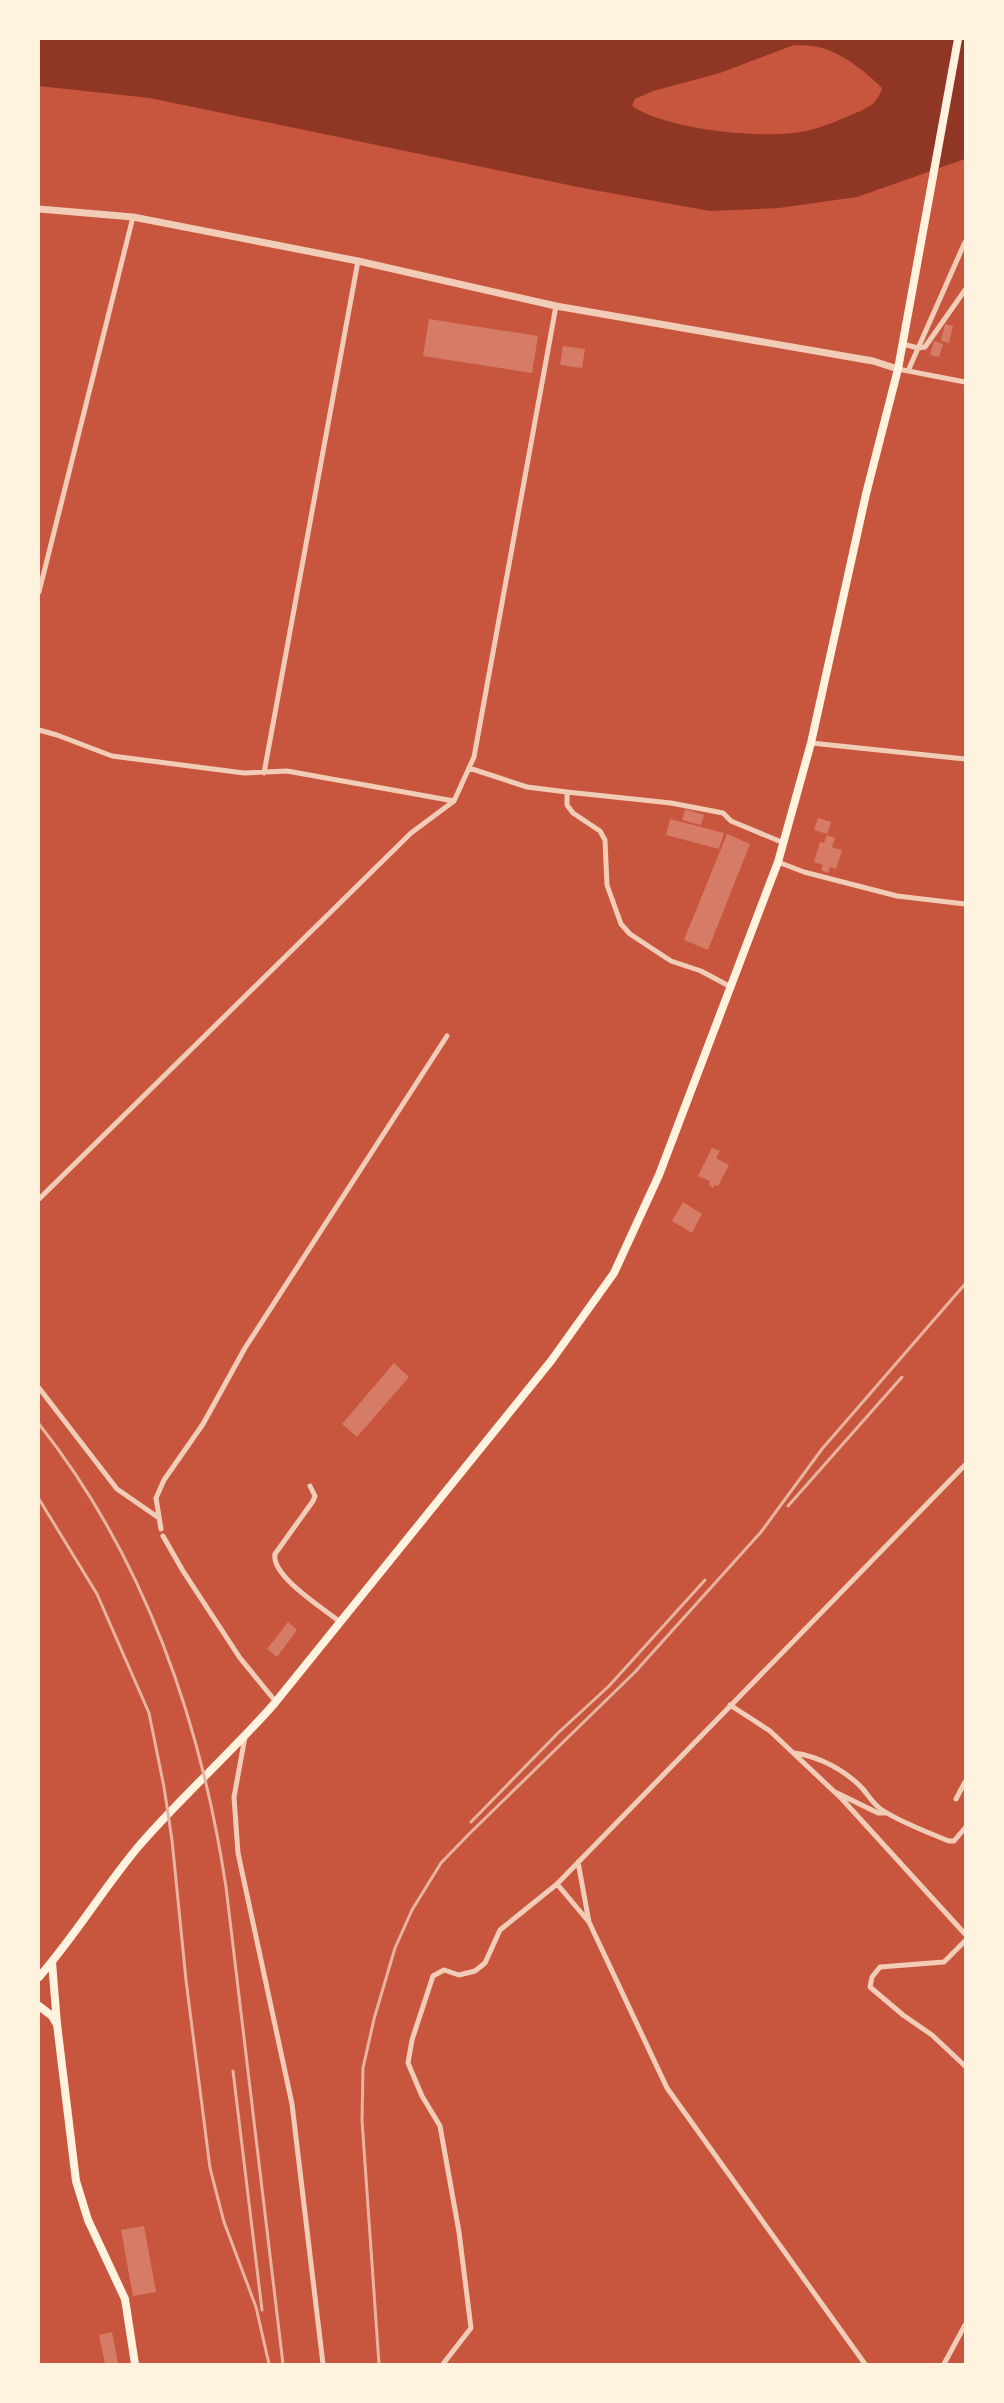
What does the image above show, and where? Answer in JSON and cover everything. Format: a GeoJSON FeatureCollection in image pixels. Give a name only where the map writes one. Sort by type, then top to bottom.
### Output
{"type":"FeatureCollection","features":[{"type":"Feature","properties":{"kind":"main road"},"geometry":{"type":"LineString","coordinates":[[39,1977],[137,1848],[205,1774],[245,1737],[276,1702],[551,1362],[614,1273],[659,1175],[778,862],[812,743],[866,494],[898,369],[958,39]]}},
{"type":"Feature","properties":{"kind":"main road"},"geometry":{"type":"LineString","coordinates":[[52,1962],[57,2024],[76,2181],[88,2220],[125,2299],[135,2364]]}},
{"type":"Feature","properties":{"kind":"main road"},"geometry":{"type":"LineString","coordinates":[[39,2006],[52,2016],[57,2024]]}},
{"type":"Feature","properties":{"kind":"street"},"geometry":{"type":"LineString","coordinates":[[39,209],[133,218],[358,261],[556,306],[873,361],[898,369],[965,382]]}},
{"type":"Feature","properties":{"kind":"street"},"geometry":{"type":"LineString","coordinates":[[39,592],[133,218]]}},
{"type":"Feature","properties":{"kind":"street"},"geometry":{"type":"LineString","coordinates":[[908,371],[965,242]]}},
{"type":"Feature","properties":{"kind":"street"},"geometry":{"type":"LineString","coordinates":[[264,773],[358,261]]}},
{"type":"Feature","properties":{"kind":"street"},"geometry":{"type":"LineString","coordinates":[[903,344],[918,348],[926,347],[965,290]]}},
{"type":"Feature","properties":{"kind":"street"},"geometry":{"type":"LineString","coordinates":[[39,1199],[411,833],[454,801],[476,748],[556,306]]}},
{"type":"Feature","properties":{"kind":"street"},"geometry":{"type":"LineString","coordinates":[[39,730],[112,756],[244,774],[287,771],[454,801]]}},
{"type":"Feature","properties":{"kind":"street"},"geometry":{"type":"LineString","coordinates":[[812,743],[965,760]]}},
{"type":"Feature","properties":{"kind":"street"},"geometry":{"type":"LineString","coordinates":[[469,768],[527,787],[671,803],[723,813],[731,821],[784,843]]}},
{"type":"Feature","properties":{"kind":"street"},"geometry":{"type":"LineString","coordinates":[[567,792],[567,806],[573,813],[600,831],[605,840],[607,884],[621,924],[630,934],[671,962],[701,971],[730,987]]}},
{"type":"Feature","properties":{"kind":"street"},"geometry":{"type":"LineString","coordinates":[[778,862],[804,872],[897,896],[965,904]]}},
{"type":"Feature","properties":{"kind":"street"},"geometry":{"type":"LineString","coordinates":[[162,1529],[156,1498],[164,1480],[202,1424],[245,1348],[447,1036]]}},
{"type":"Feature","properties":{"kind":"street"},"geometry":{"type":"LineString","coordinates":[[39,1388],[116,1489],[159,1518]]}},
{"type":"Feature","properties":{"kind":"street"},"geometry":{"type":"LineString","coordinates":[[443,2364],[471,2328],[459,2232],[440,2126],[422,2096],[408,2063],[412,2040],[433,1976],[444,1970],[459,1975],[475,1972],[485,1963],[500,1930],[557,1884],[965,1465]]}},
{"type":"Feature","properties":{"kind":"street"},"geometry":{"type":"LineString","coordinates":[[310,1486],[315,1496],[313,1501],[275,1554],[274,1560],[283,1576],[340,1622]]}},
{"type":"Feature","properties":{"kind":"street"},"geometry":{"type":"LineString","coordinates":[[163,1536],[183,1571],[240,1658],[276,1702]]}},
{"type":"Feature","properties":{"kind":"street"},"geometry":{"type":"LineString","coordinates":[[730,1705],[770,1731],[794,1753],[834,1792],[965,1934]]}},
{"type":"Feature","properties":{"kind":"street"},"geometry":{"type":"LineString","coordinates":[[245,1737],[234,1797],[238,1853],[292,2104],[323,2364]]}},
{"type":"Feature","properties":{"kind":"street"},"geometry":{"type":"LineString","coordinates":[[794,1753],[821,1761],[852,1779],[864,1790],[869,1800],[887,1813],[949,1841],[954,1841],[965,1828]]}},
{"type":"Feature","properties":{"kind":"street"},"geometry":{"type":"LineString","coordinates":[[956,1799],[965,1782]]}},
{"type":"Feature","properties":{"kind":"street"},"geometry":{"type":"LineString","coordinates":[[834,1792],[878,1813],[887,1813]]}},
{"type":"Feature","properties":{"kind":"street"},"geometry":{"type":"LineString","coordinates":[[578,1862],[589,1922],[667,2088],[865,2364]]}},
{"type":"Feature","properties":{"kind":"street"},"geometry":{"type":"LineString","coordinates":[[557,1884],[589,1922]]}},
{"type":"Feature","properties":{"kind":"street"},"geometry":{"type":"LineString","coordinates":[[965,1941],[944,1962],[880,1967],[872,1977],[870,1987],[903,2015],[932,2035],[965,2066]]}},
{"type":"Feature","properties":{"kind":"street"},"geometry":{"type":"LineString","coordinates":[[944,2364],[965,2325]]}},
{"type":"Feature","properties":{"kind":"shaded area"},"geometry":{"type":"Polygon","coordinates":[[[39,39],[965,39],[965,159],[857,197],[779,208],[710,211],[588,189],[150,98],[39,86],[39,39]],[[794,45],[720,73],[653,91],[635,99],[632,106],[668,121],[692,127],[717,131],[766,134],[806,131],[817,128],[865,109],[877,99],[882,88],[855,65],[839,55],[822,48],[794,45]]]}},
{"type":"Feature","properties":{"kind":"building"},"geometry":{"type":"Polygon","coordinates":[[[429,319],[538,336],[532,373],[423,356],[429,319]]]}},
{"type":"Feature","properties":{"kind":"building"},"geometry":{"type":"Polygon","coordinates":[[[945,324],[953,326],[949,343],[941,341],[945,324]]]}},
{"type":"Feature","properties":{"kind":"building"},"geometry":{"type":"Polygon","coordinates":[[[934,341],[943,344],[939,357],[930,355],[934,341]]]}},
{"type":"Feature","properties":{"kind":"building"},"geometry":{"type":"Polygon","coordinates":[[[563,346],[585,349],[582,368],[560,365],[563,346]]]}},
{"type":"Feature","properties":{"kind":"building"},"geometry":{"type":"Polygon","coordinates":[[[685,809],[704,815],[701,825],[682,820],[685,809]]]}},
{"type":"Feature","properties":{"kind":"building"},"geometry":{"type":"Polygon","coordinates":[[[818,818],[831,822],[827,834],[814,830],[818,818]]]}},
{"type":"Feature","properties":{"kind":"building"},"geometry":{"type":"Polygon","coordinates":[[[670,819],[724,833],[719,849],[666,835],[670,819]]]}},
{"type":"Feature","properties":{"kind":"building"},"geometry":{"type":"Polygon","coordinates":[[[727,834],[750,844],[708,950],[684,940],[727,834]]]}},
{"type":"Feature","properties":{"kind":"building"},"geometry":{"type":"Polygon","coordinates":[[[827,835],[835,838],[832,847],[842,850],[836,869],[830,867],[828,873],[821,870],[823,865],[814,862],[820,842],[824,843],[827,835]]]}},
{"type":"Feature","properties":{"kind":"building"},"geometry":{"type":"Polygon","coordinates":[[[712,1148],[720,1151],[716,1158],[729,1165],[718,1186],[715,1185],[713,1188],[709,1185],[710,1181],[698,1176],[712,1148]]]}},
{"type":"Feature","properties":{"kind":"building"},"geometry":{"type":"Polygon","coordinates":[[[683,1202],[702,1214],[692,1233],[672,1221],[683,1202]]]}},
{"type":"Feature","properties":{"kind":"building"},"geometry":{"type":"Polygon","coordinates":[[[394,1363],[409,1377],[357,1437],[342,1424],[394,1363]]]}},
{"type":"Feature","properties":{"kind":"building"},"geometry":{"type":"Polygon","coordinates":[[[288,1622],[297,1630],[277,1657],[267,1649],[288,1622]]]}},
{"type":"Feature","properties":{"kind":"building"},"geometry":{"type":"Polygon","coordinates":[[[144,2226],[156,2292],[133,2296],[121,2230],[144,2226]]]}},
{"type":"Feature","properties":{"kind":"building"},"geometry":{"type":"Polygon","coordinates":[[[112,2332],[118,2363],[105,2364],[99,2335],[112,2332]]]}},
{"type":"Feature","properties":{"kind":"railway"},"geometry":{"type":"LineString","coordinates":[[379,2364],[362,2120],[363,2068],[374,2019],[395,1948],[412,1910],[441,1863],[635,1672],[761,1532],[822,1449],[965,1284]]}},
{"type":"Feature","properties":{"kind":"railway"},"geometry":{"type":"LineString","coordinates":[[788,1506],[902,1377]]}},
{"type":"Feature","properties":{"kind":"railway"},"geometry":{"type":"LineString","coordinates":[[39,1424],[76,1475],[109,1529],[138,1585],[184,1703],[201,1763],[226,1887],[283,2364]]}},
{"type":"Feature","properties":{"kind":"railway"},"geometry":{"type":"LineString","coordinates":[[39,1499],[97,1594],[149,1713],[164,1787],[172,1840],[186,1980],[210,2168],[224,2222],[256,2307],[269,2364]]}},
{"type":"Feature","properties":{"kind":"railway"},"geometry":{"type":"LineString","coordinates":[[471,1822],[558,1733],[609,1686],[705,1580]]}},
{"type":"Feature","properties":{"kind":"railway"},"geometry":{"type":"LineString","coordinates":[[233,2071],[262,2310]]}}]}
